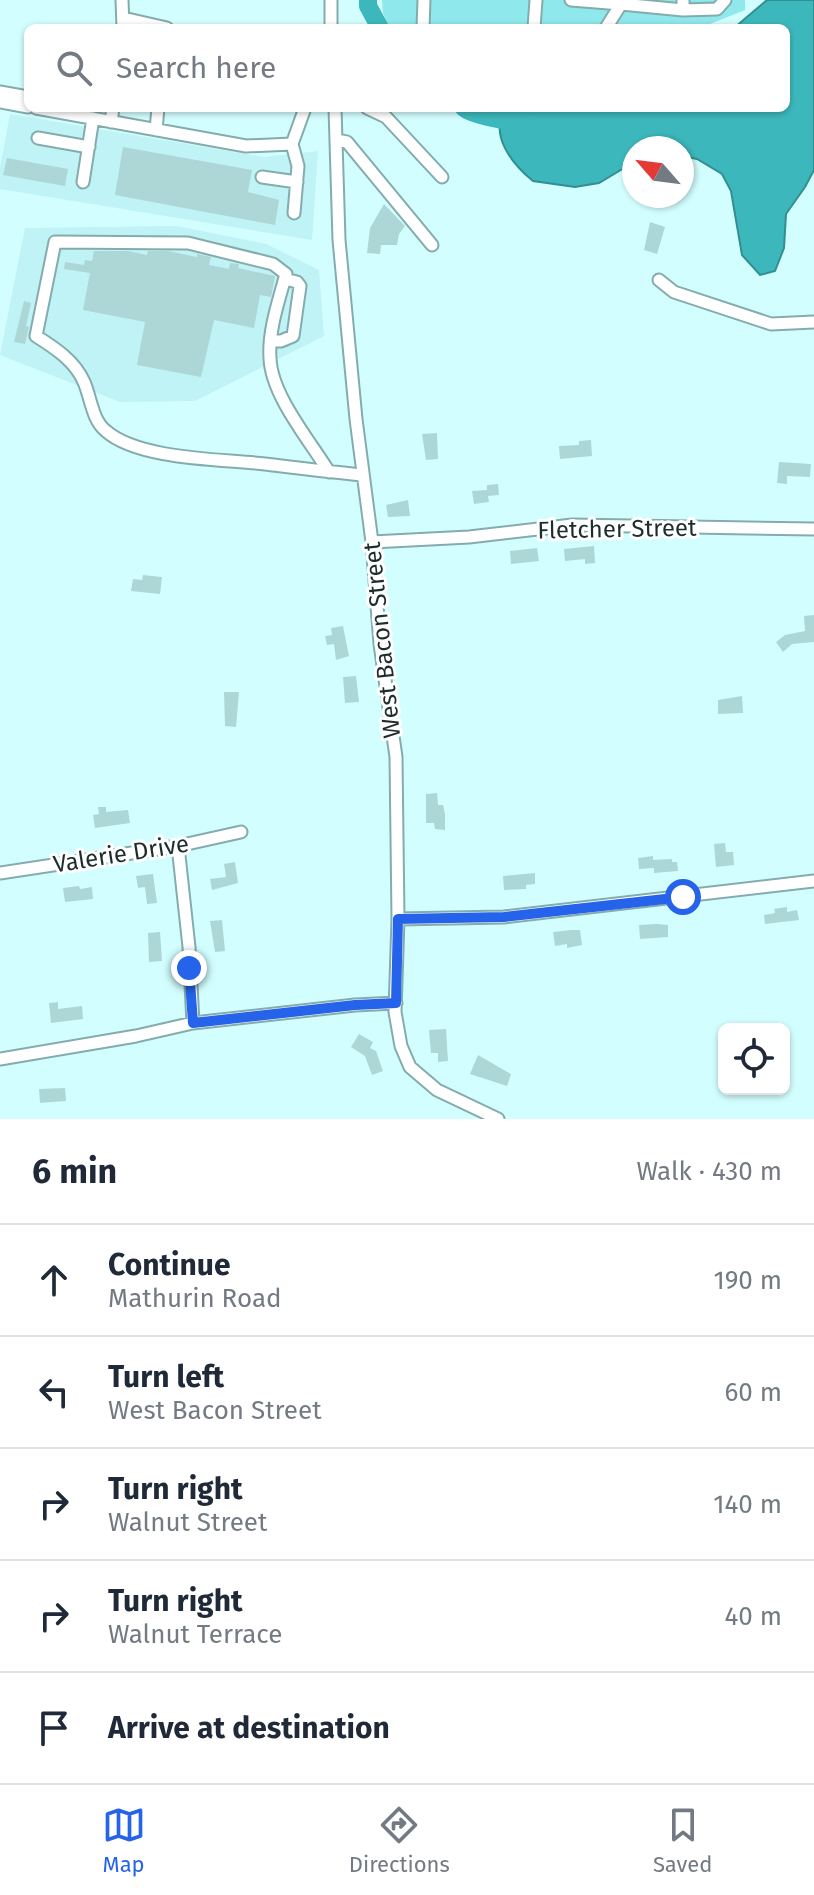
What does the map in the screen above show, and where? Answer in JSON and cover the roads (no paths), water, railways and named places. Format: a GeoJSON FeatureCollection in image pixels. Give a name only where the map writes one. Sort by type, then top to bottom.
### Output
{"type":"FeatureCollection","features":[{"type":"Feature","properties":{"kind":"street"},"geometry":{"type":"LineString","coordinates":[[122,0],[123,23]]}},
{"type":"Feature","properties":{"kind":"street"},"geometry":{"type":"LineString","coordinates":[[331,0],[331,24]]}},
{"type":"Feature","properties":{"kind":"street"},"geometry":{"type":"LineString","coordinates":[[423,24],[424,0]]}},
{"type":"Feature","properties":{"kind":"street"},"geometry":{"type":"LineString","coordinates":[[534,24],[536,0]]}},
{"type":"Feature","properties":{"kind":"street"},"geometry":{"type":"LineString","coordinates":[[571,0],[717,9],[725,0]]}},
{"type":"Feature","properties":{"kind":"street"},"geometry":{"type":"LineString","coordinates":[[608,24],[621,4]]}},
{"type":"Feature","properties":{"kind":"street"},"geometry":{"type":"LineString","coordinates":[[0,92],[24,96]]}},
{"type":"Feature","properties":{"kind":"street"},"geometry":{"type":"LineString","coordinates":[[0,102],[24,106]]}},
{"type":"Feature","properties":{"kind":"street"},"geometry":{"type":"LineString","coordinates":[[59,112],[246,146],[292,144]]}},
{"type":"Feature","properties":{"kind":"street"},"geometry":{"type":"LineString","coordinates":[[111,122],[112,112]]}},
{"type":"Feature","properties":{"kind":"street"},"geometry":{"type":"LineString","coordinates":[[156,130],[158,112]]}},
{"type":"Feature","properties":{"kind":"street"},"geometry":{"type":"LineString","coordinates":[[294,213],[298,166],[292,144],[304,112]]}},
{"type":"Feature","properties":{"kind":"street","name":"West Bacon Street"},"geometry":{"type":"LineString","coordinates":[[335,112],[339,240],[380,644],[396,757],[398,919],[395,1012],[401,1046],[410,1067],[437,1090],[498,1119]]}},
{"type":"Feature","properties":{"kind":"street"},"geometry":{"type":"LineString","coordinates":[[386,113],[442,177]]}},
{"type":"Feature","properties":{"kind":"street"},"geometry":{"type":"LineString","coordinates":[[83,182],[93,118]]}},
{"type":"Feature","properties":{"kind":"street"},"geometry":{"type":"LineString","coordinates":[[38,138],[89,147]]}},
{"type":"Feature","properties":{"kind":"street"},"geometry":{"type":"LineString","coordinates":[[337,140],[347,142],[432,245]]}},
{"type":"Feature","properties":{"kind":"street"},"geometry":{"type":"LineString","coordinates":[[262,177],[297,182]]}},
{"type":"Feature","properties":{"kind":"street"},"geometry":{"type":"LineString","coordinates":[[329,472],[279,391],[269,359],[286,274],[273,264],[188,243],[55,242],[36,336],[62,353],[80,374],[103,430],[122,442],[209,460],[329,472],[362,475]]}},
{"type":"Feature","properties":{"kind":"street"},"geometry":{"type":"LineString","coordinates":[[272,341],[293,336],[300,286],[285,279]]}},
{"type":"Feature","properties":{"kind":"street"},"geometry":{"type":"LineString","coordinates":[[659,280],[674,292],[771,324],[814,322]]}},
{"type":"Feature","properties":{"kind":"street","name":"Fletcher Street"},"geometry":{"type":"LineString","coordinates":[[372,542],[469,537],[572,525],[814,529]]}},
{"type":"Feature","properties":{"kind":"street","name":"Valerie Drive"},"geometry":{"type":"LineString","coordinates":[[0,873],[178,846],[241,832]]}},
{"type":"Feature","properties":{"kind":"street"},"geometry":{"type":"LineString","coordinates":[[178,846],[189,947],[193,1023]]}},
{"type":"Feature","properties":{"kind":"street"},"geometry":{"type":"LineString","coordinates":[[398,919],[504,917],[814,881]]}},
{"type":"Feature","properties":{"kind":"street"},"geometry":{"type":"LineString","coordinates":[[0,1059],[193,1023],[340,1006],[396,1003]]}},
{"type":"Feature","properties":{"kind":"waterway"},"geometry":{"type":"LineString","coordinates":[[368,0],[378,24]]}},
{"type":"Feature","properties":{"kind":"waterway"},"geometry":{"type":"LineString","coordinates":[[472,112],[522,125]]}}]}
